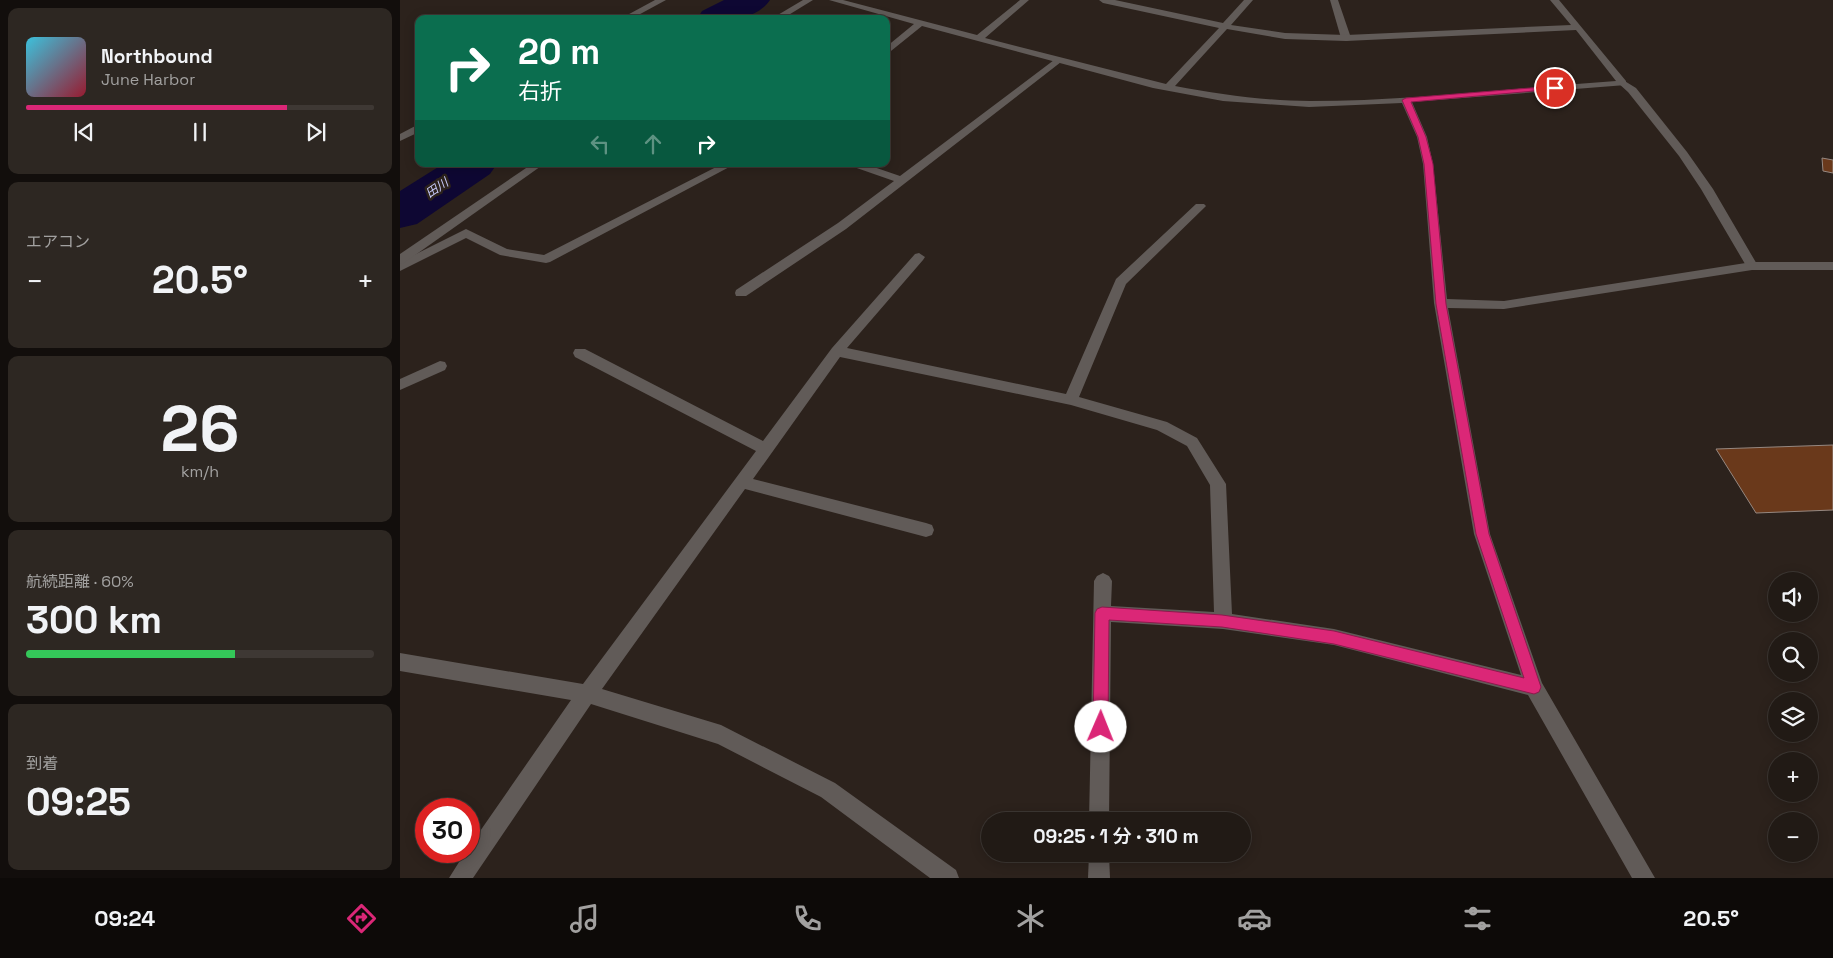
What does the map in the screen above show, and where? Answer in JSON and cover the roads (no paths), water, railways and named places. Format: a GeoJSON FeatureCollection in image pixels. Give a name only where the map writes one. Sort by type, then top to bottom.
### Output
{"type":"FeatureCollection","features":[{"type":"Feature","properties":{"kind":"street"},"geometry":{"type":"LineString","coordinates":[[632,15],[662,0]]}},
{"type":"Feature","properties":{"kind":"street"},"geometry":{"type":"LineString","coordinates":[[782,15],[809,0]]}},
{"type":"Feature","properties":{"kind":"street"},"geometry":{"type":"LineString","coordinates":[[833,0],[887,15]]}},
{"type":"Feature","properties":{"kind":"street"},"geometry":{"type":"LineString","coordinates":[[978,39],[1025,0]]}},
{"type":"Feature","properties":{"kind":"street"},"geometry":{"type":"LineString","coordinates":[[1103,0],[1224,26],[1285,36],[1346,38],[1578,27]]}},
{"type":"Feature","properties":{"kind":"street"},"geometry":{"type":"LineString","coordinates":[[1168,88],[1249,0]]}},
{"type":"Feature","properties":{"kind":"street"},"geometry":{"type":"LineString","coordinates":[[1334,0],[1346,38]]}},
{"type":"Feature","properties":{"kind":"street"},"geometry":{"type":"LineString","coordinates":[[1554,0],[1623,83],[1632,90],[1683,154],[1707,189],[1752,266]]}},
{"type":"Feature","properties":{"kind":"street"},"geometry":{"type":"LineString","coordinates":[[890,16],[1168,88],[1223,98],[1309,104],[1406,100],[1623,83]]}},
{"type":"Feature","properties":{"kind":"street"},"geometry":{"type":"LineString","coordinates":[[890,49],[920,24]]}},
{"type":"Feature","properties":{"kind":"street"},"geometry":{"type":"LineString","coordinates":[[741,293],[842,226],[1058,60]]}},
{"type":"Feature","properties":{"kind":"street"},"geometry":{"type":"LineString","coordinates":[[1406,100],[1422,137],[1428,164],[1441,304],[1482,534],[1534,687],[1644,878]]}},
{"type":"Feature","properties":{"kind":"street"},"geometry":{"type":"LineString","coordinates":[[400,138],[415,129]]}},
{"type":"Feature","properties":{"kind":"street"},"geometry":{"type":"LineString","coordinates":[[400,260],[535,167]]}},
{"type":"Feature","properties":{"kind":"street"},"geometry":{"type":"LineString","coordinates":[[400,267],[466,234],[504,252],[546,259],[724,167]]}},
{"type":"Feature","properties":{"kind":"street"},"geometry":{"type":"LineString","coordinates":[[864,167],[902,180]]}},
{"type":"Feature","properties":{"kind":"street"},"geometry":{"type":"LineString","coordinates":[[1071,400],[1120,282],[1200,206]]}},
{"type":"Feature","properties":{"kind":"street"},"geometry":{"type":"LineString","coordinates":[[460,878],[587,694],[837,352],[919,257]]}},
{"type":"Feature","properties":{"kind":"street"},"geometry":{"type":"LineString","coordinates":[[1441,304],[1504,305],[1752,266],[1833,266]]}},
{"type":"Feature","properties":{"kind":"street"},"geometry":{"type":"LineString","coordinates":[[837,352],[1071,400],[1162,426],[1192,442],[1218,484],[1222,621]]}},
{"type":"Feature","properties":{"kind":"street"},"geometry":{"type":"LineString","coordinates":[[580,354],[766,449]]}},
{"type":"Feature","properties":{"kind":"street"},"geometry":{"type":"LineString","coordinates":[[400,385],[440,366]]}},
{"type":"Feature","properties":{"kind":"street"},"geometry":{"type":"LineString","coordinates":[[741,482],[926,530]]}},
{"type":"Feature","properties":{"kind":"street"},"geometry":{"type":"LineString","coordinates":[[1099,812],[1103,581]]}},
{"type":"Feature","properties":{"kind":"street"},"geometry":{"type":"LineString","coordinates":[[1102,613],[1222,621],[1334,637],[1534,687]]}},
{"type":"Feature","properties":{"kind":"street"},"geometry":{"type":"LineString","coordinates":[[400,662],[587,694],[721,735],[828,790],[948,878]]}},
{"type":"Feature","properties":{"kind":"street"},"geometry":{"type":"LineString","coordinates":[[1099,862],[1099,878]]}},
{"type":"Feature","properties":{"kind":"waterway","name":"田川"},"geometry":{"type":"LineString","coordinates":[[723,15],[752,0]]}},
{"type":"Feature","properties":{"kind":"waterway","name":"田川"},"geometry":{"type":"LineString","coordinates":[[400,213],[469,167]]}}]}
